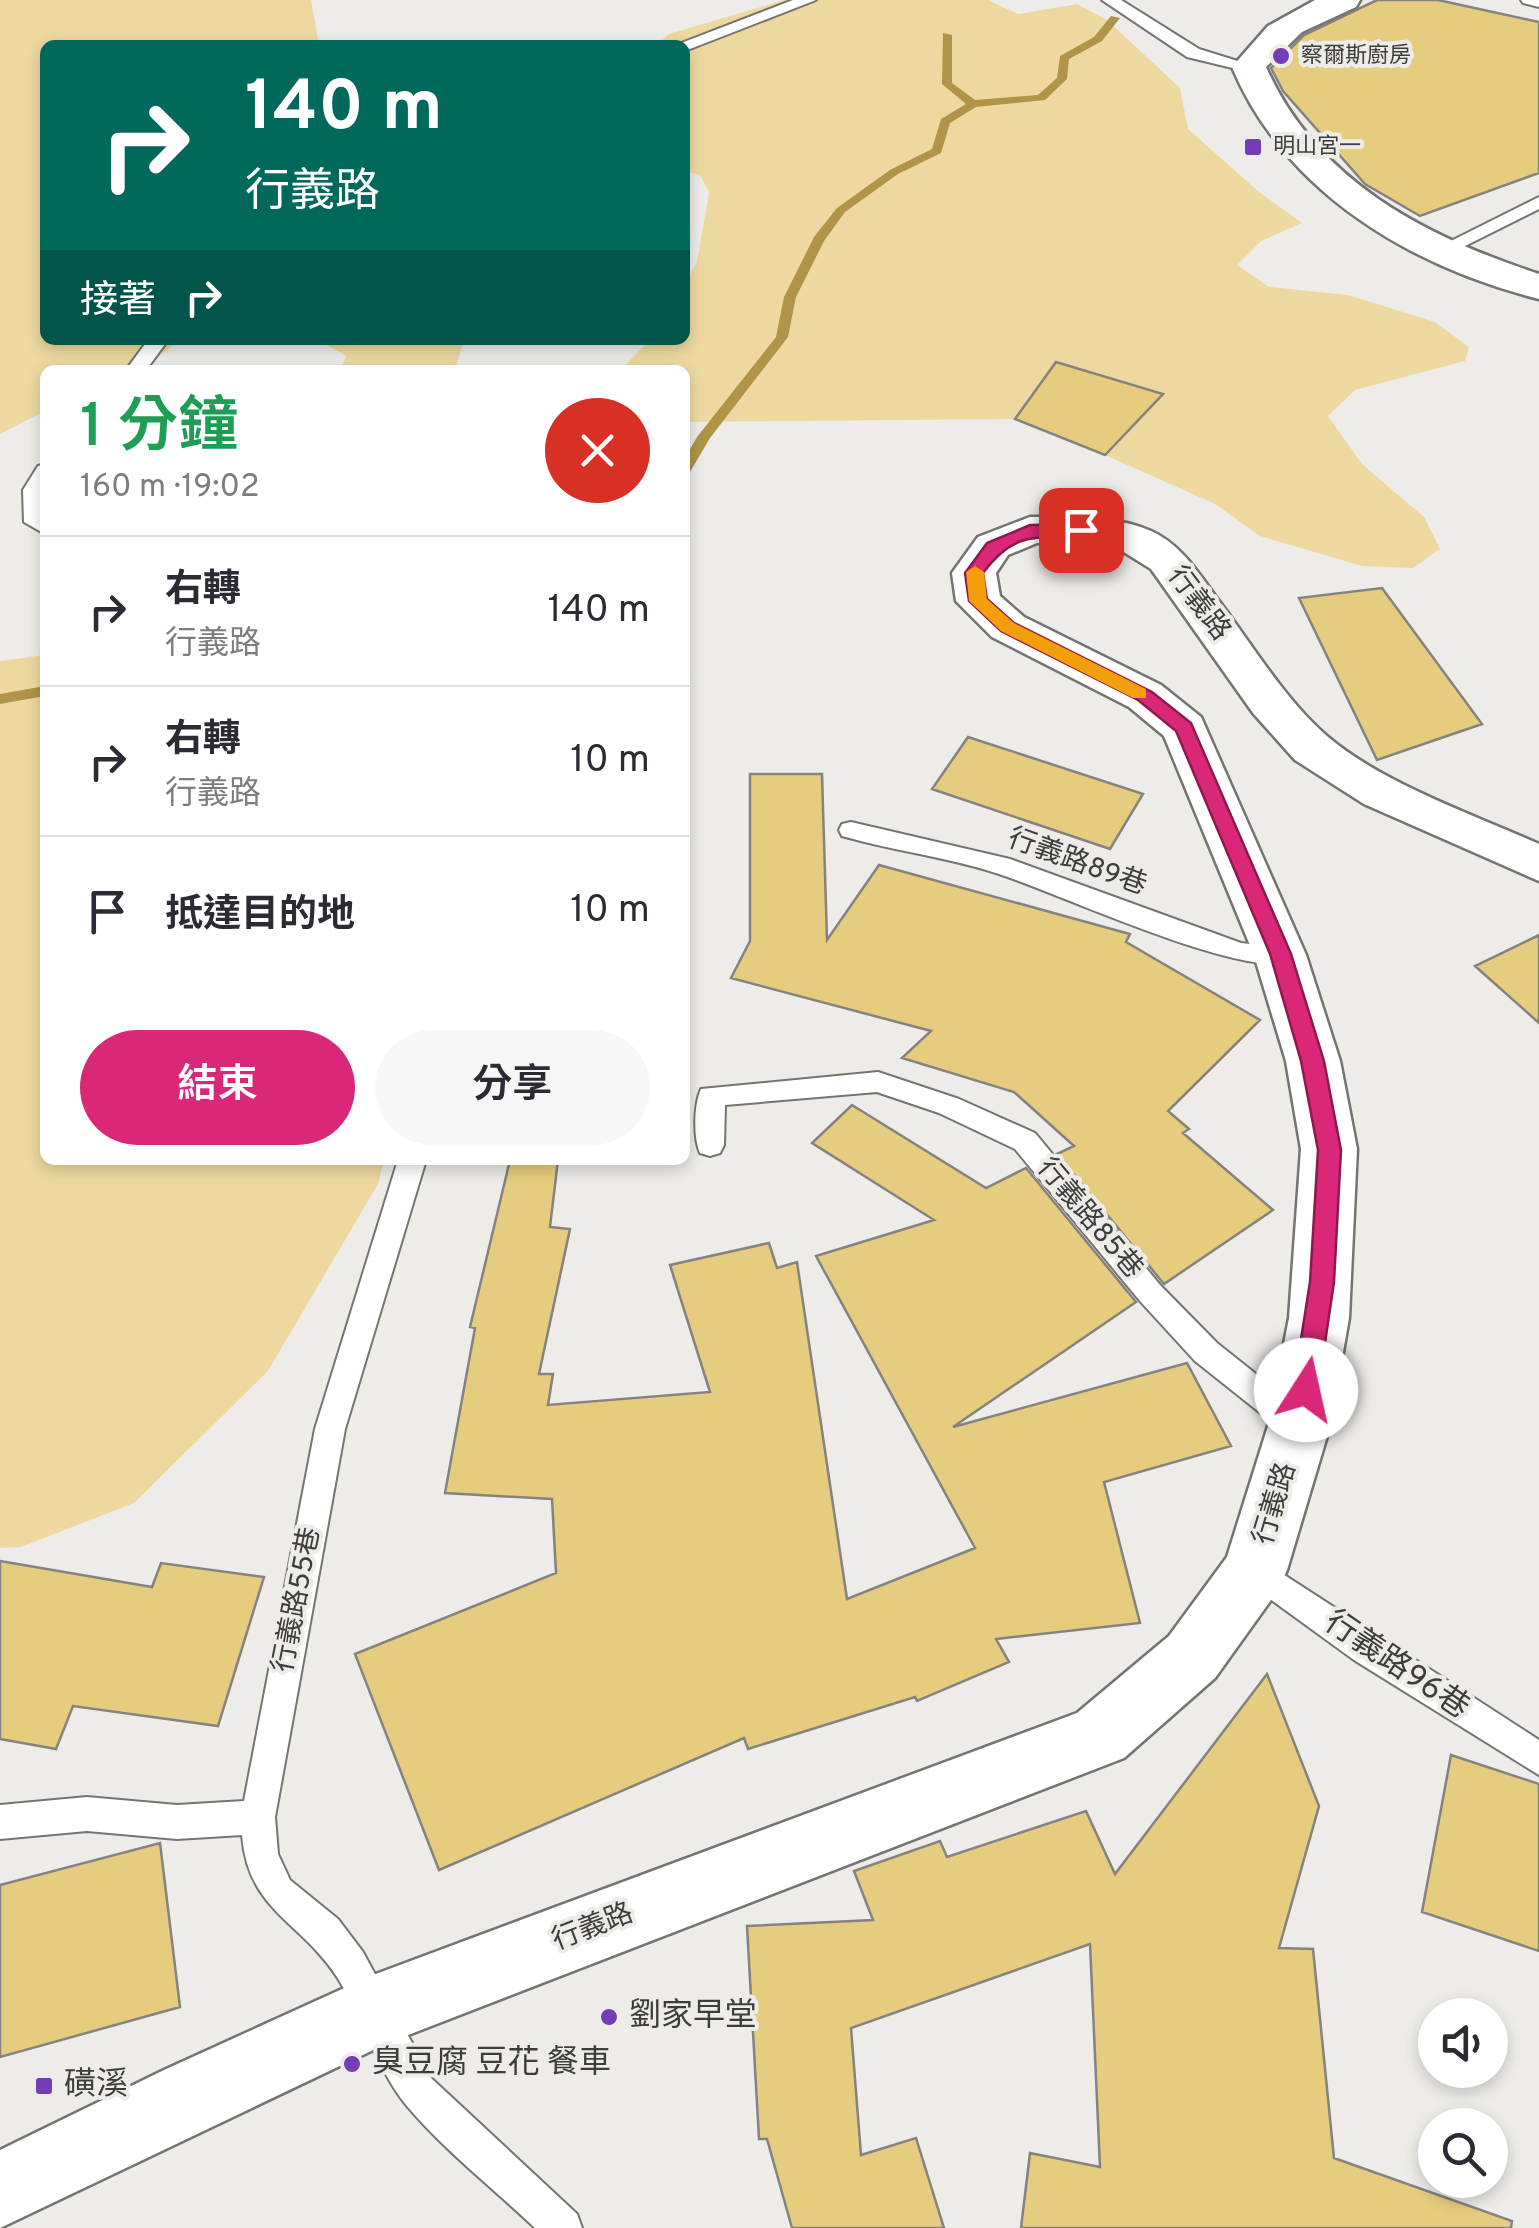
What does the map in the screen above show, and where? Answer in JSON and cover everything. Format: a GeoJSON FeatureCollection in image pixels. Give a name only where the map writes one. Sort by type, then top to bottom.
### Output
{"type":"FeatureCollection","features":[{"type":"Feature","properties":{"kind":"street"},"geometry":{"type":"LineString","coordinates":[[1344,0],[1303,16],[1269,39],[1248,66],[1256,89],[1307,156],[1408,236],[1539,287]]}},
{"type":"Feature","properties":{"kind":"street","name":"行義路"},"geometry":{"type":"LineString","coordinates":[[0,2191],[190,2096],[373,2012],[1100,1736],[1192,1657],[1256,1570],[1300,1426],[1320,1300],[1330,1150],[1312,1061],[1280,954],[1184,728],[1145,696],[1008,627],[978,601],[974,573],[993,546],[1030,530],[1081,530],[1136,540],[1166,560],[1270,702],[1312,749],[1381,792],[1539,864]]}},
{"type":"Feature","properties":{"kind":"lane"},"geometry":{"type":"LineString","coordinates":[[690,43],[808,0]]}},
{"type":"Feature","properties":{"kind":"lane"},"geometry":{"type":"LineString","coordinates":[[1111,0],[1192,53],[1248,66]]}},
{"type":"Feature","properties":{"kind":"lane"},"geometry":{"type":"LineString","coordinates":[[1529,0],[1539,2]]}},
{"type":"Feature","properties":{"kind":"lane"},"geometry":{"type":"LineString","coordinates":[[1440,251],[1539,202]]}},
{"type":"Feature","properties":{"kind":"lane"},"geometry":{"type":"LineString","coordinates":[[40,479],[34,490],[35,522],[40,525]]}},
{"type":"Feature","properties":{"kind":"lane","name":"行義路89巷"},"geometry":{"type":"LineString","coordinates":[[851,830],[1001,865],[1240,952],[1280,954]]}},
{"type":"Feature","properties":{"kind":"lane","name":"行義路85巷"},"geometry":{"type":"LineString","coordinates":[[710,1145],[711,1096],[878,1082],[949,1106],[1025,1142],[1139,1279],[1206,1352],[1300,1426]]}},
{"type":"Feature","properties":{"kind":"lane","name":"行義路55巷"},"geometry":{"type":"LineString","coordinates":[[410,1165],[330,1428],[258,1817],[261,1855],[278,1892],[334,1943],[418,2091],[563,2228]]}},
{"type":"Feature","properties":{"kind":"lane","name":"行義路96巷"},"geometry":{"type":"LineString","coordinates":[[1256,1570],[1366,1649],[1539,1759]]}},
{"type":"Feature","properties":{"kind":"lane"},"geometry":{"type":"LineString","coordinates":[[0,1822],[87,1814],[176,1822],[258,1817]]}},
{"type":"Feature","properties":{"kind":"shaded area"},"geometry":{"type":"Polygon","coordinates":[[[0,0],[311,0],[318,40],[40,40],[40,345],[172,345],[139,365],[40,365],[40,414],[0,434],[0,0]]]}},
{"type":"Feature","properties":{"kind":"shaded area"},"geometry":{"type":"Polygon","coordinates":[[[784,0],[988,0],[1018,14],[1077,4],[1107,20],[1180,88],[1188,129],[1259,192],[1302,223],[1261,241],[1237,265],[1269,287],[1348,295],[1435,322],[1469,347],[1465,361],[1355,390],[1328,416],[1362,464],[1424,517],[1440,549],[1413,568],[1362,566],[1260,536],[1215,504],[1105,455],[1057,362],[1015,419],[690,422],[690,365],[625,365],[645,345],[690,345],[690,275],[697,262],[709,192],[700,175],[690,172],[690,40],[662,40],[669,34],[784,0]]]}},
{"type":"Feature","properties":{"kind":"shaded area"},"geometry":{"type":"Polygon","coordinates":[[[327,345],[462,345],[456,365],[343,365],[346,356],[327,345]]]}},
{"type":"Feature","properties":{"kind":"shaded area"},"geometry":{"type":"Polygon","coordinates":[[[40,656],[40,1165],[383,1165],[378,1184],[268,1371],[134,1503],[21,1547],[0,1548],[0,661],[40,656]]]}},
{"type":"Feature","properties":{"kind":"building"},"geometry":{"type":"Polygon","coordinates":[[[1377,0],[1438,0],[1539,22],[1539,173],[1420,216],[1365,184],[1283,91],[1271,68],[1304,35],[1377,0]]]}},
{"type":"Feature","properties":{"kind":"building"},"geometry":{"type":"Polygon","coordinates":[[[1056,362],[1163,394],[1105,455],[1015,419],[1056,362]]]}},
{"type":"Feature","properties":{"kind":"building"},"geometry":{"type":"Polygon","coordinates":[[[1382,588],[1482,724],[1377,760],[1299,598],[1382,588]]]}},
{"type":"Feature","properties":{"kind":"building"},"geometry":{"type":"Polygon","coordinates":[[[968,737],[1143,794],[1110,849],[932,789],[968,737]]]}},
{"type":"Feature","properties":{"kind":"building"},"geometry":{"type":"Polygon","coordinates":[[[750,774],[822,774],[827,940],[879,865],[1130,934],[1126,942],[1260,1020],[1168,1111],[1189,1129],[1183,1133],[1273,1210],[1164,1284],[1057,1154],[1074,1146],[1014,1092],[902,1058],[931,1031],[731,978],[750,941],[750,774]]]}},
{"type":"Feature","properties":{"kind":"building"},"geometry":{"type":"Polygon","coordinates":[[[1539,935],[1539,1023],[1475,966],[1539,935]]]}},
{"type":"Feature","properties":{"kind":"building"},"geometry":{"type":"Polygon","coordinates":[[[852,1105],[986,1188],[1026,1168],[1136,1302],[953,1427],[1187,1363],[1231,1446],[1104,1482],[1140,1623],[996,1639],[1009,1662],[917,1701],[915,1697],[748,1749],[744,1738],[439,1870],[355,1654],[556,1573],[552,1499],[445,1493],[475,1328],[470,1327],[509,1165],[557,1165],[550,1227],[570,1229],[539,1374],[553,1374],[548,1405],[710,1392],[670,1265],[769,1243],[777,1268],[797,1262],[847,1599],[975,1548],[816,1256],[934,1220],[812,1143],[852,1105]]]}},
{"type":"Feature","properties":{"kind":"building"},"geometry":{"type":"Polygon","coordinates":[[[0,1561],[152,1587],[161,1563],[264,1577],[218,1726],[73,1706],[56,1749],[0,1739],[0,1561]]]}},
{"type":"Feature","properties":{"kind":"building"},"geometry":{"type":"Polygon","coordinates":[[[1267,1674],[1319,1806],[1279,1948],[1313,1949],[1334,2158],[1418,2188],[1418,2198],[1447,2198],[1512,2221],[1511,2228],[1021,2228],[1030,2153],[1100,2167],[1090,1944],[851,2028],[861,2155],[916,2138],[944,2228],[792,2228],[767,2139],[759,2139],[747,1926],[873,1920],[854,1871],[940,1841],[947,1857],[1086,1811],[1115,1874],[1267,1674]]]}},
{"type":"Feature","properties":{"kind":"building"},"geometry":{"type":"Polygon","coordinates":[[[1451,1755],[1539,1784],[1539,1951],[1422,1912],[1451,1755]]]}},
{"type":"Feature","properties":{"kind":"building"},"geometry":{"type":"Polygon","coordinates":[[[160,1843],[180,2007],[0,2057],[0,1885],[160,1843]]]}},
{"type":"Feature","properties":{"kind":"waterway"},"geometry":{"type":"LineString","coordinates":[[973,104],[1041,98],[1062,79],[1064,58],[1098,39],[1115,18]]}},
{"type":"Feature","properties":{"kind":"waterway"},"geometry":{"type":"LineString","coordinates":[[947,35],[947,84],[973,104]]}},
{"type":"Feature","properties":{"kind":"waterway"},"geometry":{"type":"LineString","coordinates":[[690,461],[782,337],[790,297],[818,240],[841,210],[894,172],[937,151],[945,121],[973,104]]}},
{"type":"Feature","properties":{"kind":"waterway"},"geometry":{"type":"LineString","coordinates":[[0,699],[40,692]]}},
{"type":"Feature","properties":{"kind":"slow traffic"},"geometry":{"type":"LineString","coordinates":[[975,572],[978,601],[1008,627],[1139,693]]}},
{"type":"Feature","properties":{"kind":"place","name":"察爾斯廚房"},"geometry":{"type":"Point","coordinates":[1281,56]}},
{"type":"Feature","properties":{"kind":"place","name":"明山宮一"},"geometry":{"type":"Point","coordinates":[1253,147]}},
{"type":"Feature","properties":{"kind":"place","name":"劉家早堂"},"geometry":{"type":"Point","coordinates":[609,2017]}},
{"type":"Feature","properties":{"kind":"place","name":"臭豆腐 豆花 餐車"},"geometry":{"type":"Point","coordinates":[352,2064]}},
{"type":"Feature","properties":{"kind":"place","name":"磺溪"},"geometry":{"type":"Point","coordinates":[44,2086]}},
{"type":"Feature","properties":{"kind":"route"},"geometry":{"type":"LineString","coordinates":[[1081,530],[1030,530],[993,546],[974,573],[978,601],[1008,627],[1145,696],[1184,728],[1280,954],[1312,1061],[1330,1150],[1326,1246],[1306,1390]]}}]}
